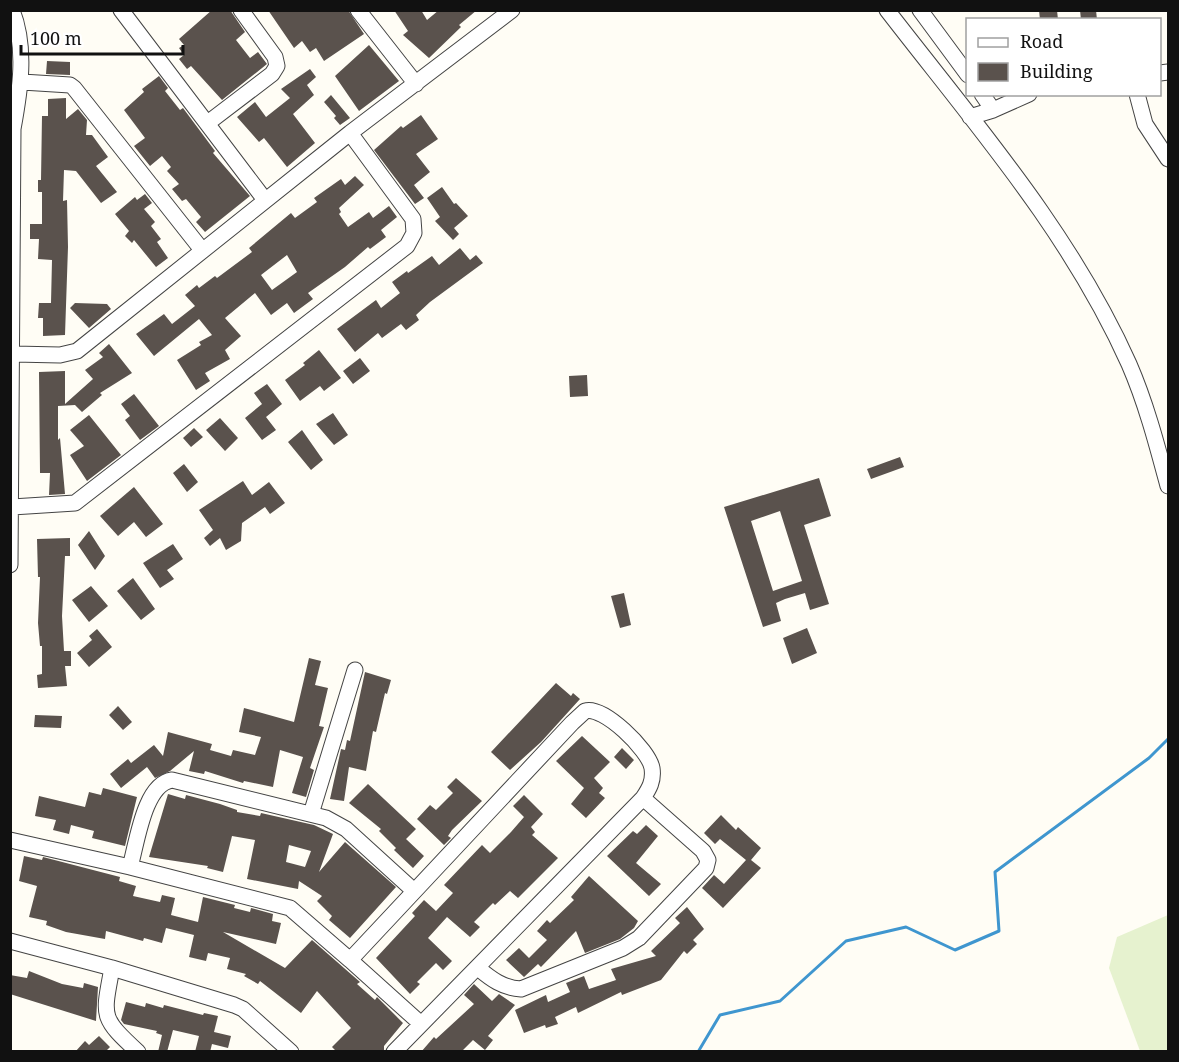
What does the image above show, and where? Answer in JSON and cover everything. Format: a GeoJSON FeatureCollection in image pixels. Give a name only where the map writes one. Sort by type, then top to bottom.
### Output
{"type":"FeatureCollection","features":[{"type":"Feature","properties":{"kind":"street"},"geometry":{"type":"LineString","coordinates":[[10,565],[14,354],[12,130],[22,82],[17,24],[12,10]]}},
{"type":"Feature","properties":{"kind":"street"},"geometry":{"type":"LineString","coordinates":[[121,10],[209,123],[265,200]]}},
{"type":"Feature","properties":{"kind":"street"},"geometry":{"type":"LineString","coordinates":[[209,123],[272,74],[277,66],[275,57],[240,10]]}},
{"type":"Feature","properties":{"kind":"street"},"geometry":{"type":"LineString","coordinates":[[358,10],[416,84]]}},
{"type":"Feature","properties":{"kind":"street"},"geometry":{"type":"LineString","coordinates":[[14,354],[60,355],[77,351],[350,133],[512,10]]}},
{"type":"Feature","properties":{"kind":"street"},"geometry":{"type":"LineString","coordinates":[[887,10],[1041,207],[1087,282],[1162,433],[1168,486]]}},
{"type":"Feature","properties":{"kind":"street"},"geometry":{"type":"LineString","coordinates":[[920,10],[966,72]]}},
{"type":"Feature","properties":{"kind":"street"},"geometry":{"type":"LineString","coordinates":[[22,82],[70,85],[74,88],[202,250]]}},
{"type":"Feature","properties":{"kind":"street"},"geometry":{"type":"LineString","coordinates":[[983,96],[993,110]]}},
{"type":"Feature","properties":{"kind":"street"},"geometry":{"type":"LineString","coordinates":[[970,117],[1024,96]]}},
{"type":"Feature","properties":{"kind":"street"},"geometry":{"type":"LineString","coordinates":[[1138,96],[1145,124],[1168,159]]}},
{"type":"Feature","properties":{"kind":"street"},"geometry":{"type":"LineString","coordinates":[[12,507],[75,503],[407,246],[414,233],[413,219],[350,133]]}},
{"type":"Feature","properties":{"kind":"street"},"geometry":{"type":"LineString","coordinates":[[311,814],[355,670]]}},
{"type":"Feature","properties":{"kind":"street"},"geometry":{"type":"LineString","coordinates":[[350,960],[413,890],[585,711],[600,713],[644,751],[652,767],[652,784],[643,798],[394,1052]]}},
{"type":"Feature","properties":{"kind":"street"},"geometry":{"type":"LineString","coordinates":[[130,867],[148,802],[165,781],[172,780],[326,818],[346,829],[413,890]]}},
{"type":"Feature","properties":{"kind":"street"},"geometry":{"type":"LineString","coordinates":[[478,968],[494,981],[510,989],[521,989],[623,948],[639,938],[706,868],[708,860],[703,851],[643,798]]}},
{"type":"Feature","properties":{"kind":"street"},"geometry":{"type":"LineString","coordinates":[[10,840],[130,867],[290,908],[420,1023]]}},
{"type":"Feature","properties":{"kind":"street"},"geometry":{"type":"LineString","coordinates":[[10,941],[112,968],[243,1009],[291,1052]]}},
{"type":"Feature","properties":{"kind":"street"},"geometry":{"type":"LineString","coordinates":[[112,968],[105,1009],[108,1020],[138,1052]]}},
{"type":"Feature","properties":{"kind":"green space"},"geometry":{"type":"Polygon","coordinates":[[[1168,915],[1168,1051],[1140,1051],[1109,968],[1117,937],[1168,915]]]}},
{"type":"Feature","properties":{"kind":"building"},"geometry":{"type":"Polygon","coordinates":[[[212,10],[230,10],[245,32],[236,40],[250,58],[258,52],[267,64],[222,100],[191,66],[187,69],[179,59],[184,55],[179,48],[184,45],[179,39],[212,10]]]}},
{"type":"Feature","properties":{"kind":"building"},"geometry":{"type":"Polygon","coordinates":[[[268,10],[348,10],[364,34],[324,61],[316,48],[310,52],[302,41],[294,48],[268,10]]]}},
{"type":"Feature","properties":{"kind":"building"},"geometry":{"type":"Polygon","coordinates":[[[394,10],[421,10],[427,20],[439,10],[477,10],[459,25],[461,27],[429,58],[403,35],[408,31],[394,10]]]}},
{"type":"Feature","properties":{"kind":"building"},"geometry":{"type":"Polygon","coordinates":[[[1039,10],[1057,10],[1058,18],[1040,18],[1039,10]]]}},
{"type":"Feature","properties":{"kind":"building"},"geometry":{"type":"Polygon","coordinates":[[[1080,10],[1096,10],[1097,18],[1081,18],[1080,10]]]}},
{"type":"Feature","properties":{"kind":"building"},"geometry":{"type":"Polygon","coordinates":[[[369,45],[399,81],[359,111],[335,76],[369,45]]]}},
{"type":"Feature","properties":{"kind":"building"},"geometry":{"type":"Polygon","coordinates":[[[47,61],[70,62],[70,75],[46,74],[47,61]]]}},
{"type":"Feature","properties":{"kind":"building"},"geometry":{"type":"Polygon","coordinates":[[[310,69],[316,77],[307,85],[314,95],[293,114],[315,143],[287,167],[264,138],[259,142],[237,117],[255,102],[266,117],[290,98],[281,89],[310,69]]]}},
{"type":"Feature","properties":{"kind":"building"},"geometry":{"type":"Polygon","coordinates":[[[159,76],[168,88],[165,91],[180,110],[183,108],[215,151],[213,153],[250,196],[205,232],[196,222],[201,217],[186,199],[182,201],[172,189],[179,184],[167,171],[171,167],[162,156],[150,166],[134,146],[145,138],[124,110],[144,92],[142,89],[159,76]]]}},
{"type":"Feature","properties":{"kind":"building"},"geometry":{"type":"Polygon","coordinates":[[[331,95],[350,118],[340,125],[334,118],[336,116],[324,102],[331,95]]]}},
{"type":"Feature","properties":{"kind":"building"},"geometry":{"type":"Polygon","coordinates":[[[66,98],[66,119],[78,109],[87,120],[86,135],[92,135],[108,157],[96,166],[117,192],[101,203],[76,171],[64,170],[63,201],[67,200],[68,247],[65,335],[43,336],[43,318],[38,318],[39,303],[51,303],[52,260],[38,259],[39,239],[30,239],[30,224],[42,224],[42,192],[38,192],[38,180],[41,180],[42,116],[48,116],[48,99],[66,98]]]}},
{"type":"Feature","properties":{"kind":"building"},"geometry":{"type":"Polygon","coordinates":[[[421,115],[438,139],[416,154],[430,172],[414,185],[424,198],[415,204],[374,150],[401,126],[403,128],[421,115]]]}},
{"type":"Feature","properties":{"kind":"building"},"geometry":{"type":"Polygon","coordinates":[[[355,176],[364,185],[339,208],[341,212],[339,214],[348,227],[369,212],[373,218],[389,206],[397,217],[381,230],[386,237],[370,249],[368,247],[345,267],[308,293],[313,299],[294,313],[287,303],[271,315],[255,293],[225,318],[241,336],[225,350],[230,359],[205,373],[210,381],[196,390],[177,360],[201,345],[199,342],[212,335],[199,319],[154,356],[136,334],[164,314],[172,324],[195,306],[185,295],[197,285],[199,288],[215,276],[217,278],[252,252],[249,248],[291,213],[295,218],[317,202],[314,198],[341,179],[345,185],[355,176]],[[287,255],[261,275],[272,290],[297,272],[287,255]]]}},
{"type":"Feature","properties":{"kind":"building"},"geometry":{"type":"Polygon","coordinates":[[[442,187],[454,204],[456,203],[468,216],[454,228],[459,234],[453,240],[435,221],[440,217],[427,198],[442,187]]]}},
{"type":"Feature","properties":{"kind":"building"},"geometry":{"type":"Polygon","coordinates":[[[145,194],[152,203],[144,209],[155,222],[151,226],[161,239],[157,242],[168,258],[156,267],[134,240],[132,243],[125,236],[129,231],[115,214],[135,197],[137,200],[145,194]]]}},
{"type":"Feature","properties":{"kind":"building"},"geometry":{"type":"Polygon","coordinates":[[[460,248],[470,260],[476,255],[483,263],[430,302],[416,315],[419,320],[406,330],[401,324],[382,338],[378,333],[355,352],[337,329],[376,300],[381,308],[400,293],[392,282],[407,271],[408,273],[432,256],[439,265],[460,248]]]}},
{"type":"Feature","properties":{"kind":"building"},"geometry":{"type":"Polygon","coordinates":[[[75,303],[107,304],[111,309],[89,328],[70,308],[75,303]]]}},
{"type":"Feature","properties":{"kind":"building"},"geometry":{"type":"Polygon","coordinates":[[[109,344],[132,373],[100,393],[102,395],[82,412],[75,405],[58,406],[58,440],[60,438],[65,494],[49,495],[50,473],[40,473],[39,372],[65,371],[65,404],[93,379],[85,370],[103,357],[99,353],[109,344]]]}},
{"type":"Feature","properties":{"kind":"building"},"geometry":{"type":"Polygon","coordinates":[[[319,350],[341,378],[324,391],[320,386],[300,401],[285,380],[305,365],[303,363],[319,350]]]}},
{"type":"Feature","properties":{"kind":"building"},"geometry":{"type":"Polygon","coordinates":[[[360,358],[370,371],[353,384],[343,371],[360,358]]]}},
{"type":"Feature","properties":{"kind":"building"},"geometry":{"type":"Polygon","coordinates":[[[587,375],[588,396],[570,397],[569,376],[587,375]]]}},
{"type":"Feature","properties":{"kind":"building"},"geometry":{"type":"Polygon","coordinates":[[[267,384],[282,404],[266,417],[276,430],[262,440],[245,418],[262,404],[254,393],[267,384]]]}},
{"type":"Feature","properties":{"kind":"building"},"geometry":{"type":"Polygon","coordinates":[[[134,394],[159,426],[140,440],[125,420],[130,416],[121,404],[134,394]]]}},
{"type":"Feature","properties":{"kind":"building"},"geometry":{"type":"Polygon","coordinates":[[[333,413],[348,435],[334,445],[316,424],[333,413]]]}},
{"type":"Feature","properties":{"kind":"building"},"geometry":{"type":"Polygon","coordinates":[[[89,415],[121,455],[87,481],[70,455],[84,446],[70,430],[89,415]]]}},
{"type":"Feature","properties":{"kind":"building"},"geometry":{"type":"Polygon","coordinates":[[[220,418],[238,438],[225,451],[206,430],[220,418]]]}},
{"type":"Feature","properties":{"kind":"building"},"geometry":{"type":"Polygon","coordinates":[[[194,428],[203,437],[191,447],[183,438],[194,428]]]}},
{"type":"Feature","properties":{"kind":"building"},"geometry":{"type":"Polygon","coordinates":[[[302,430],[323,460],[311,470],[288,442],[302,430]]]}},
{"type":"Feature","properties":{"kind":"building"},"geometry":{"type":"Polygon","coordinates":[[[900,457],[904,467],[871,479],[867,469],[900,457]]]}},
{"type":"Feature","properties":{"kind":"building"},"geometry":{"type":"Polygon","coordinates":[[[184,464],[198,482],[187,492],[173,473],[184,464]]]}},
{"type":"Feature","properties":{"kind":"building"},"geometry":{"type":"Polygon","coordinates":[[[819,478],[831,516],[804,525],[829,604],[810,610],[805,593],[785,599],[776,603],[781,621],[763,627],[724,507],[819,478]],[[780,511],[751,521],[773,591],[802,581],[780,511]]]}},
{"type":"Feature","properties":{"kind":"building"},"geometry":{"type":"Polygon","coordinates":[[[243,481],[252,495],[269,482],[285,503],[270,514],[265,507],[242,523],[241,541],[226,550],[220,538],[210,546],[204,538],[213,530],[199,510],[243,481]]]}},
{"type":"Feature","properties":{"kind":"building"},"geometry":{"type":"Polygon","coordinates":[[[134,487],[163,524],[146,537],[134,522],[118,536],[100,516],[134,487]]]}},
{"type":"Feature","properties":{"kind":"building"},"geometry":{"type":"Polygon","coordinates":[[[89,531],[105,556],[95,570],[78,545],[89,531]]]}},
{"type":"Feature","properties":{"kind":"building"},"geometry":{"type":"Polygon","coordinates":[[[70,538],[70,556],[65,556],[62,616],[64,651],[71,651],[71,666],[65,666],[67,686],[38,688],[37,675],[42,674],[42,646],[40,646],[38,623],[40,577],[38,577],[37,539],[70,538]]]}},
{"type":"Feature","properties":{"kind":"building"},"geometry":{"type":"Polygon","coordinates":[[[173,544],[183,559],[167,570],[174,579],[160,588],[143,563],[173,544]]]}},
{"type":"Feature","properties":{"kind":"building"},"geometry":{"type":"Polygon","coordinates":[[[133,578],[155,609],[141,620],[117,591],[133,578]]]}},
{"type":"Feature","properties":{"kind":"building"},"geometry":{"type":"Polygon","coordinates":[[[91,586],[108,606],[89,622],[72,600],[91,586]]]}},
{"type":"Feature","properties":{"kind":"building"},"geometry":{"type":"Polygon","coordinates":[[[624,593],[631,625],[620,628],[611,596],[624,593]]]}},
{"type":"Feature","properties":{"kind":"building"},"geometry":{"type":"Polygon","coordinates":[[[807,628],[817,653],[792,664],[783,638],[807,628]]]}},
{"type":"Feature","properties":{"kind":"building"},"geometry":{"type":"Polygon","coordinates":[[[97,629],[112,647],[89,667],[77,653],[92,640],[89,636],[97,629]]]}},
{"type":"Feature","properties":{"kind":"building"},"geometry":{"type":"Polygon","coordinates":[[[309,658],[321,661],[315,685],[328,688],[319,726],[324,727],[310,768],[314,770],[306,797],[292,793],[303,757],[280,750],[273,787],[244,781],[243,783],[205,771],[204,774],[189,771],[194,751],[170,771],[155,778],[147,767],[121,788],[110,774],[128,759],[131,763],[154,745],[163,756],[168,732],[212,744],[210,750],[231,756],[233,750],[255,755],[261,737],[239,732],[244,708],[294,722],[309,658]]]}},
{"type":"Feature","properties":{"kind":"building"},"geometry":{"type":"Polygon","coordinates":[[[365,672],[391,680],[387,694],[385,693],[376,732],[373,731],[366,771],[349,767],[344,801],[330,799],[341,749],[345,750],[347,740],[350,741],[365,672]]]}},
{"type":"Feature","properties":{"kind":"building"},"geometry":{"type":"Polygon","coordinates":[[[556,683],[571,696],[573,693],[580,699],[541,742],[510,770],[491,752],[556,683]]]}},
{"type":"Feature","properties":{"kind":"building"},"geometry":{"type":"Polygon","coordinates":[[[118,706],[132,722],[123,730],[109,715],[118,706]]]}},
{"type":"Feature","properties":{"kind":"building"},"geometry":{"type":"Polygon","coordinates":[[[35,715],[62,716],[61,728],[34,727],[35,715]]]}},
{"type":"Feature","properties":{"kind":"building"},"geometry":{"type":"Polygon","coordinates":[[[582,736],[610,762],[594,778],[603,788],[599,793],[605,798],[586,818],[571,804],[584,788],[556,761],[582,736]]]}},
{"type":"Feature","properties":{"kind":"building"},"geometry":{"type":"Polygon","coordinates":[[[622,748],[634,760],[626,769],[614,757],[622,748]]]}},
{"type":"Feature","properties":{"kind":"building"},"geometry":{"type":"Polygon","coordinates":[[[456,778],[482,801],[452,830],[448,836],[451,838],[444,845],[417,819],[430,805],[436,810],[453,793],[447,787],[456,778]]]}},
{"type":"Feature","properties":{"kind":"building"},"geometry":{"type":"Polygon","coordinates":[[[368,784],[416,829],[406,839],[424,856],[413,868],[394,850],[396,848],[379,831],[381,829],[349,803],[368,784]]]}},
{"type":"Feature","properties":{"kind":"building"},"geometry":{"type":"Polygon","coordinates":[[[103,788],[137,797],[125,846],[92,838],[94,831],[71,825],[69,834],[53,830],[56,820],[35,816],[39,796],[85,807],[89,792],[101,795],[103,788]]]}},
{"type":"Feature","properties":{"kind":"building"},"geometry":{"type":"Polygon","coordinates":[[[168,794],[185,799],[186,795],[220,804],[237,810],[237,812],[260,816],[261,813],[314,825],[333,834],[319,872],[345,842],[396,887],[350,938],[329,920],[332,916],[317,901],[322,896],[299,881],[298,889],[247,879],[255,840],[232,836],[223,872],[207,868],[208,866],[149,857],[168,794]],[[289,845],[286,862],[305,867],[311,851],[289,845]]]}},
{"type":"Feature","properties":{"kind":"building"},"geometry":{"type":"Polygon","coordinates":[[[524,795],[543,814],[531,827],[535,832],[532,835],[558,858],[518,898],[510,891],[495,905],[493,903],[474,922],[480,927],[470,937],[447,917],[428,938],[452,961],[443,970],[436,963],[417,982],[420,984],[410,994],[376,958],[415,916],[412,913],[424,900],[436,911],[453,893],[444,885],[482,845],[490,853],[511,832],[524,817],[513,806],[524,795]]]}},
{"type":"Feature","properties":{"kind":"building"},"geometry":{"type":"Polygon","coordinates":[[[721,815],[736,830],[738,827],[761,848],[751,860],[761,868],[723,908],[702,888],[714,875],[724,884],[746,860],[720,839],[715,844],[704,833],[721,815]]]}},
{"type":"Feature","properties":{"kind":"building"},"geometry":{"type":"Polygon","coordinates":[[[646,825],[658,836],[636,863],[661,884],[649,896],[607,856],[633,831],[637,834],[646,825]]]}},
{"type":"Feature","properties":{"kind":"building"},"geometry":{"type":"Polygon","coordinates":[[[24,856],[42,860],[43,857],[120,877],[119,881],[136,886],[133,896],[160,902],[162,895],[175,898],[171,915],[198,922],[203,897],[235,905],[234,908],[250,912],[251,908],[273,914],[272,921],[281,923],[276,944],[223,932],[285,968],[312,940],[360,982],[357,984],[375,1000],[377,997],[403,1023],[384,1046],[384,1052],[337,1052],[332,1047],[351,1028],[317,991],[301,1013],[260,981],[258,984],[244,976],[246,974],[227,969],[230,958],[208,953],[206,961],[189,957],[194,935],[166,928],[162,943],[144,938],[143,941],[106,931],[105,939],[66,932],[46,925],[47,921],[29,917],[37,886],[19,881],[24,856]]]}},
{"type":"Feature","properties":{"kind":"building"},"geometry":{"type":"Polygon","coordinates":[[[589,876],[638,921],[634,928],[620,939],[585,953],[576,931],[541,967],[538,964],[524,977],[506,960],[519,948],[529,958],[547,940],[537,931],[547,920],[550,923],[574,900],[571,897],[589,876]]]}},
{"type":"Feature","properties":{"kind":"building"},"geometry":{"type":"Polygon","coordinates":[[[687,907],[704,929],[693,940],[697,944],[687,954],[684,951],[661,980],[622,995],[621,992],[578,1013],[576,1007],[555,1017],[558,1024],[546,1028],[545,1025],[524,1033],[515,1010],[546,995],[548,1002],[570,992],[566,983],[584,976],[589,989],[616,980],[611,969],[656,956],[651,951],[680,923],[675,918],[687,907]]]}},
{"type":"Feature","properties":{"kind":"building"},"geometry":{"type":"Polygon","coordinates":[[[29,971],[62,984],[83,988],[84,983],[98,987],[96,1021],[10,994],[10,975],[27,978],[29,971]]]}},
{"type":"Feature","properties":{"kind":"building"},"geometry":{"type":"Polygon","coordinates":[[[474,984],[492,1001],[499,994],[515,1005],[488,1036],[493,1040],[485,1050],[473,1040],[461,1052],[421,1052],[434,1037],[436,1039],[474,1004],[464,995],[474,984]]]}},
{"type":"Feature","properties":{"kind":"building"},"geometry":{"type":"Polygon","coordinates":[[[126,1002],[145,1007],[146,1003],[163,1008],[164,1005],[203,1015],[204,1013],[218,1016],[214,1032],[231,1036],[228,1048],[212,1044],[210,1052],[195,1052],[199,1036],[173,1030],[167,1052],[158,1052],[162,1035],[156,1033],[157,1031],[124,1024],[121,1020],[126,1002]]]}},
{"type":"Feature","properties":{"kind":"building"},"geometry":{"type":"Polygon","coordinates":[[[99,1036],[110,1047],[105,1052],[75,1052],[85,1041],[89,1045],[99,1036]]]}},
{"type":"Feature","properties":{"kind":"waterway"},"geometry":{"type":"LineString","coordinates":[[698,1052],[720,1015],[780,1001],[846,941],[906,927],[955,950],[999,931],[995,872],[1149,758],[1168,739]]}}]}
